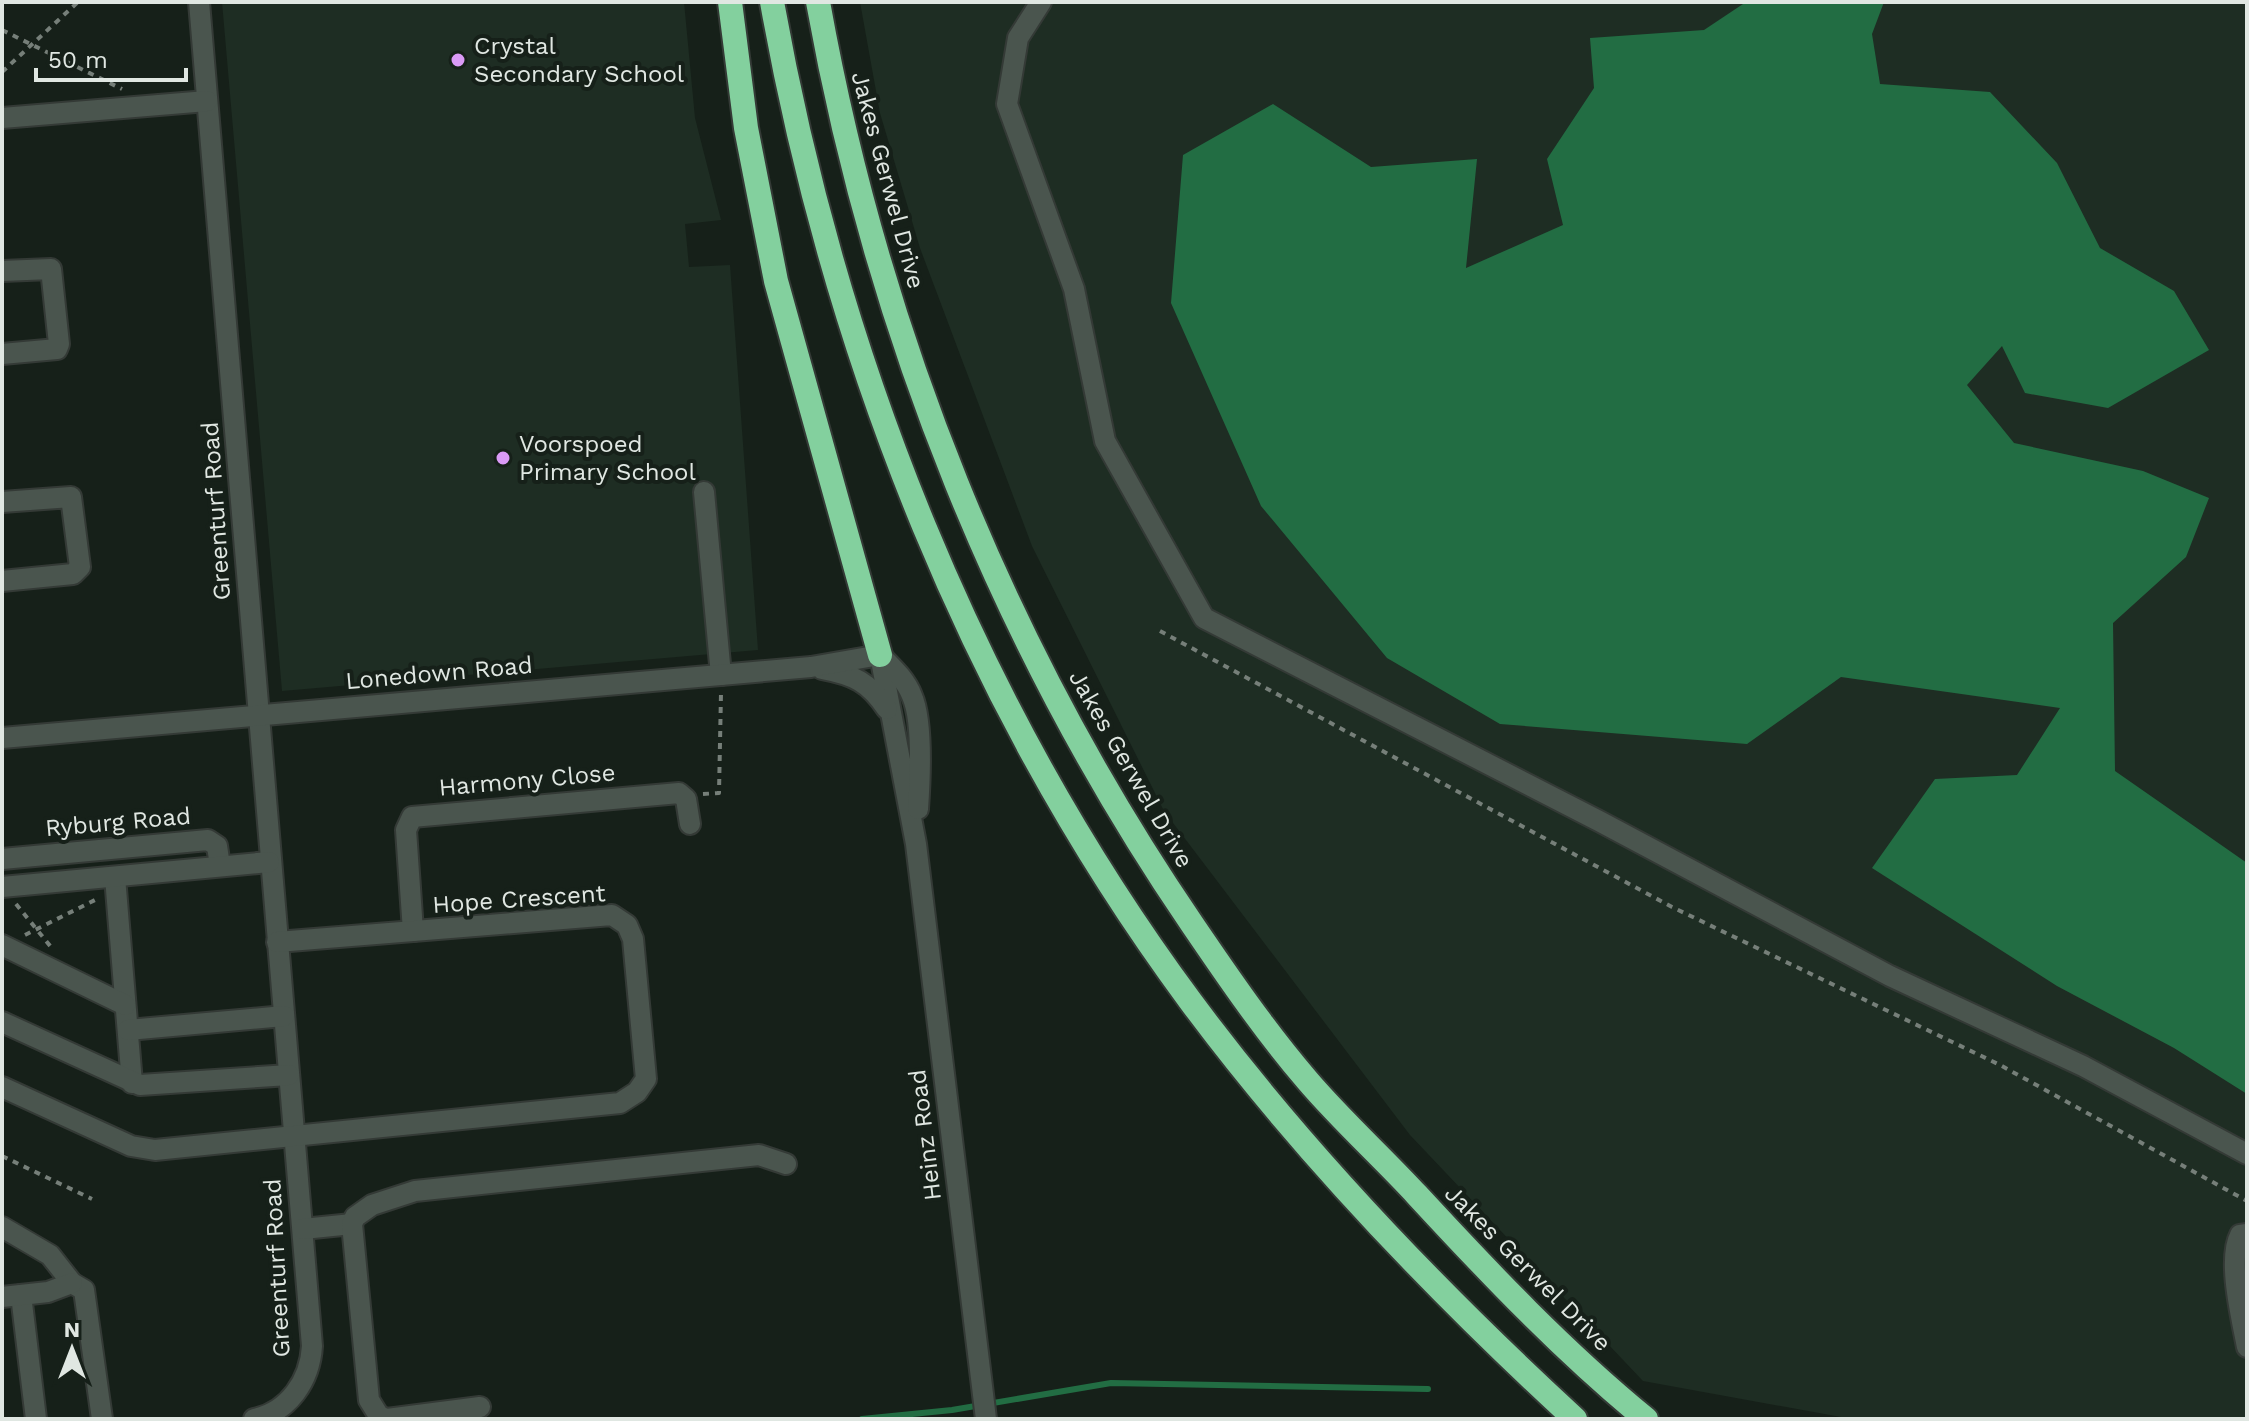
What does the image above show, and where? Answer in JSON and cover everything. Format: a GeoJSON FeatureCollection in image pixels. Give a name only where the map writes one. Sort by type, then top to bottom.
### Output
{"type":"FeatureCollection","features":[{"type":"Feature","properties":{"kind":"highway"},"geometry":{"type":"LineString","coordinates":[[730,2],[746,128],[776,281],[880,655]]}},
{"type":"Feature","properties":{"kind":"highway"},"geometry":{"type":"LineString","coordinates":[[772,2],[810,186],[844,308],[915,503],[968,625],[1033,755],[1108,879],[1183,989],[1276,1109],[1359,1206],[1467,1320],[1575,1419]]}},
{"type":"Feature","properties":{"kind":"highway","name":"Jakes Gerwel Drive"},"geometry":{"type":"LineString","coordinates":[[818,2],[852,171],[886,290],[916,377],[958,490],[1014,616],[1074,734],[1149,861],[1229,978],[1307,1080],[1505,1290],[1646,1419]]}},
{"type":"Feature","properties":{"kind":"street","name":"Greenturf Road"},"geometry":{"type":"LineString","coordinates":[[199,2],[312,1346],[309,1369],[297,1391],[277,1410],[254,1419]]}},
{"type":"Feature","properties":{"kind":"street"},"geometry":{"type":"LineString","coordinates":[[1041,2],[1018,38],[1007,104],[1074,289],[1105,441],[1204,618],[1599,821],[1890,976],[2083,1066],[2247,1154]]}},
{"type":"Feature","properties":{"kind":"street"},"geometry":{"type":"LineString","coordinates":[[2,118],[207,101]]}},
{"type":"Feature","properties":{"kind":"street"},"geometry":{"type":"LineString","coordinates":[[2,271],[51,269],[59,344],[57,349],[2,354]]}},
{"type":"Feature","properties":{"kind":"street"},"geometry":{"type":"LineString","coordinates":[[704,492],[721,675]]}},
{"type":"Feature","properties":{"kind":"street"},"geometry":{"type":"LineString","coordinates":[[2,502],[71,497],[80,567],[73,574],[2,581]]}},
{"type":"Feature","properties":{"kind":"street","name":"Lonedown Road"},"geometry":{"type":"LineString","coordinates":[[2,738],[811,667],[880,655]]}},
{"type":"Feature","properties":{"kind":"street","name":"Heinz Road"},"geometry":{"type":"LineString","coordinates":[[880,655],[916,844],[986,1419]]}},
{"type":"Feature","properties":{"kind":"street","name":"Heinz Road"},"geometry":{"type":"LineString","coordinates":[[880,655],[899,675],[916,711],[916,844]]}},
{"type":"Feature","properties":{"kind":"street"},"geometry":{"type":"LineString","coordinates":[[811,667],[857,677],[875,691],[893,718]]}},
{"type":"Feature","properties":{"kind":"street","name":"Harmony Close"},"geometry":{"type":"LineString","coordinates":[[413,931],[406,830],[412,817],[679,793],[685,796]]}},
{"type":"Feature","properties":{"kind":"street"},"geometry":{"type":"LineString","coordinates":[[685,796],[690,824]]}},
{"type":"Feature","properties":{"kind":"street","name":"Ryburg Road"},"geometry":{"type":"LineString","coordinates":[[2,859],[208,840],[217,846],[220,866]]}},
{"type":"Feature","properties":{"kind":"street"},"geometry":{"type":"LineString","coordinates":[[6,886],[116,888],[220,866],[269,862]]}},
{"type":"Feature","properties":{"kind":"street"},"geometry":{"type":"LineString","coordinates":[[116,888],[132,1083]]}},
{"type":"Feature","properties":{"kind":"street","name":"Hope Crescent"},"geometry":{"type":"LineString","coordinates":[[277,942],[612,915],[623,921],[633,939],[646,1079],[642,1087],[620,1103],[295,1138]]}},
{"type":"Feature","properties":{"kind":"street"},"geometry":{"type":"LineString","coordinates":[[4,946],[125,1005]]}},
{"type":"Feature","properties":{"kind":"street"},"geometry":{"type":"LineString","coordinates":[[128,1030],[284,1016]]}},
{"type":"Feature","properties":{"kind":"street"},"geometry":{"type":"LineString","coordinates":[[2,1022],[132,1083],[147,1086],[289,1075]]}},
{"type":"Feature","properties":{"kind":"street"},"geometry":{"type":"LineString","coordinates":[[2,1087],[142,1149],[295,1138]]}},
{"type":"Feature","properties":{"kind":"street"},"geometry":{"type":"LineString","coordinates":[[480,1407],[387,1419],[376,1412],[369,1400],[352,1224],[355,1217],[372,1205],[415,1191],[759,1155],[786,1164]]}},
{"type":"Feature","properties":{"kind":"street"},"geometry":{"type":"LineString","coordinates":[[303,1229],[352,1224]]}},
{"type":"Feature","properties":{"kind":"street"},"geometry":{"type":"LineString","coordinates":[[2,1227],[50,1255],[72,1283],[88,1297],[102,1419]]}},
{"type":"Feature","properties":{"kind":"street"},"geometry":{"type":"LineString","coordinates":[[2247,1234],[2240,1235],[2235,1245],[2238,1296],[2247,1347]]}},
{"type":"Feature","properties":{"kind":"street"},"geometry":{"type":"LineString","coordinates":[[36,1419],[12,1296],[48,1292],[72,1283]]}},
{"type":"Feature","properties":{"kind":"path"},"geometry":{"type":"LineString","coordinates":[[2,72],[78,2]]}},
{"type":"Feature","properties":{"kind":"path"},"geometry":{"type":"LineString","coordinates":[[2,30],[156,105]]}},
{"type":"Feature","properties":{"kind":"path"},"geometry":{"type":"LineString","coordinates":[[1160,631],[1661,901],[2000,1065],[2247,1201]]}},
{"type":"Feature","properties":{"kind":"path"},"geometry":{"type":"LineString","coordinates":[[685,796],[719,793],[721,675]]}},
{"type":"Feature","properties":{"kind":"path"},"geometry":{"type":"LineString","coordinates":[[6,886],[11,900],[57,954],[56,971]]}},
{"type":"Feature","properties":{"kind":"path"},"geometry":{"type":"LineString","coordinates":[[4,946],[116,888]]}},
{"type":"Feature","properties":{"kind":"path"},"geometry":{"type":"LineString","coordinates":[[2,1156],[92,1199]]}},
{"type":"Feature","properties":{"kind":"shaded area","name":"Voorspoed Primary School"},"geometry":{"type":"Polygon","coordinates":[[[222,2],[684,2],[695,118],[721,220],[685,224],[689,267],[730,265],[758,650],[282,691],[222,2]]]}},
{"type":"Feature","properties":{"kind":"shaded area"},"geometry":{"type":"Polygon","coordinates":[[[860,2],[2247,2],[2247,1419],[1852,1419],[1643,1381],[1410,1135],[1164,811],[1032,546],[920,248],[880,113],[860,2]]]}},
{"type":"Feature","properties":{"kind":"shaded area"},"geometry":{"type":"Polygon","coordinates":[[[1746,2],[1884,2],[1872,34],[1880,84],[1990,92],[2057,163],[2100,248],[2174,291],[2209,350],[2108,408],[2025,393],[2002,346],[1967,385],[2014,443],[2143,471],[2209,498],[2186,557],[2113,623],[2115,771],[2247,863],[2247,1094],[2174,1048],[2057,986],[1872,868],[1935,779],[2017,775],[2060,708],[1841,677],[1747,744],[1500,724],[1387,658],[1261,506],[1171,303],[1183,155],[1273,104],[1371,167],[1477,159],[1466,268],[1563,225],[1547,159],[1594,88],[1590,38],[1704,30],[1746,2]]]}},
{"type":"Feature","properties":{"kind":"waterway"},"geometry":{"type":"LineString","coordinates":[[862,1419],[952,1410],[1111,1383],[1428,1389]]}},
{"type":"Feature","properties":{"kind":"place","name":"Crystal Secondary School"},"geometry":{"type":"Point","coordinates":[458,60]}},
{"type":"Feature","properties":{"kind":"place","name":"Voorspoed Primary School"},"geometry":{"type":"Point","coordinates":[503,458]}}]}
